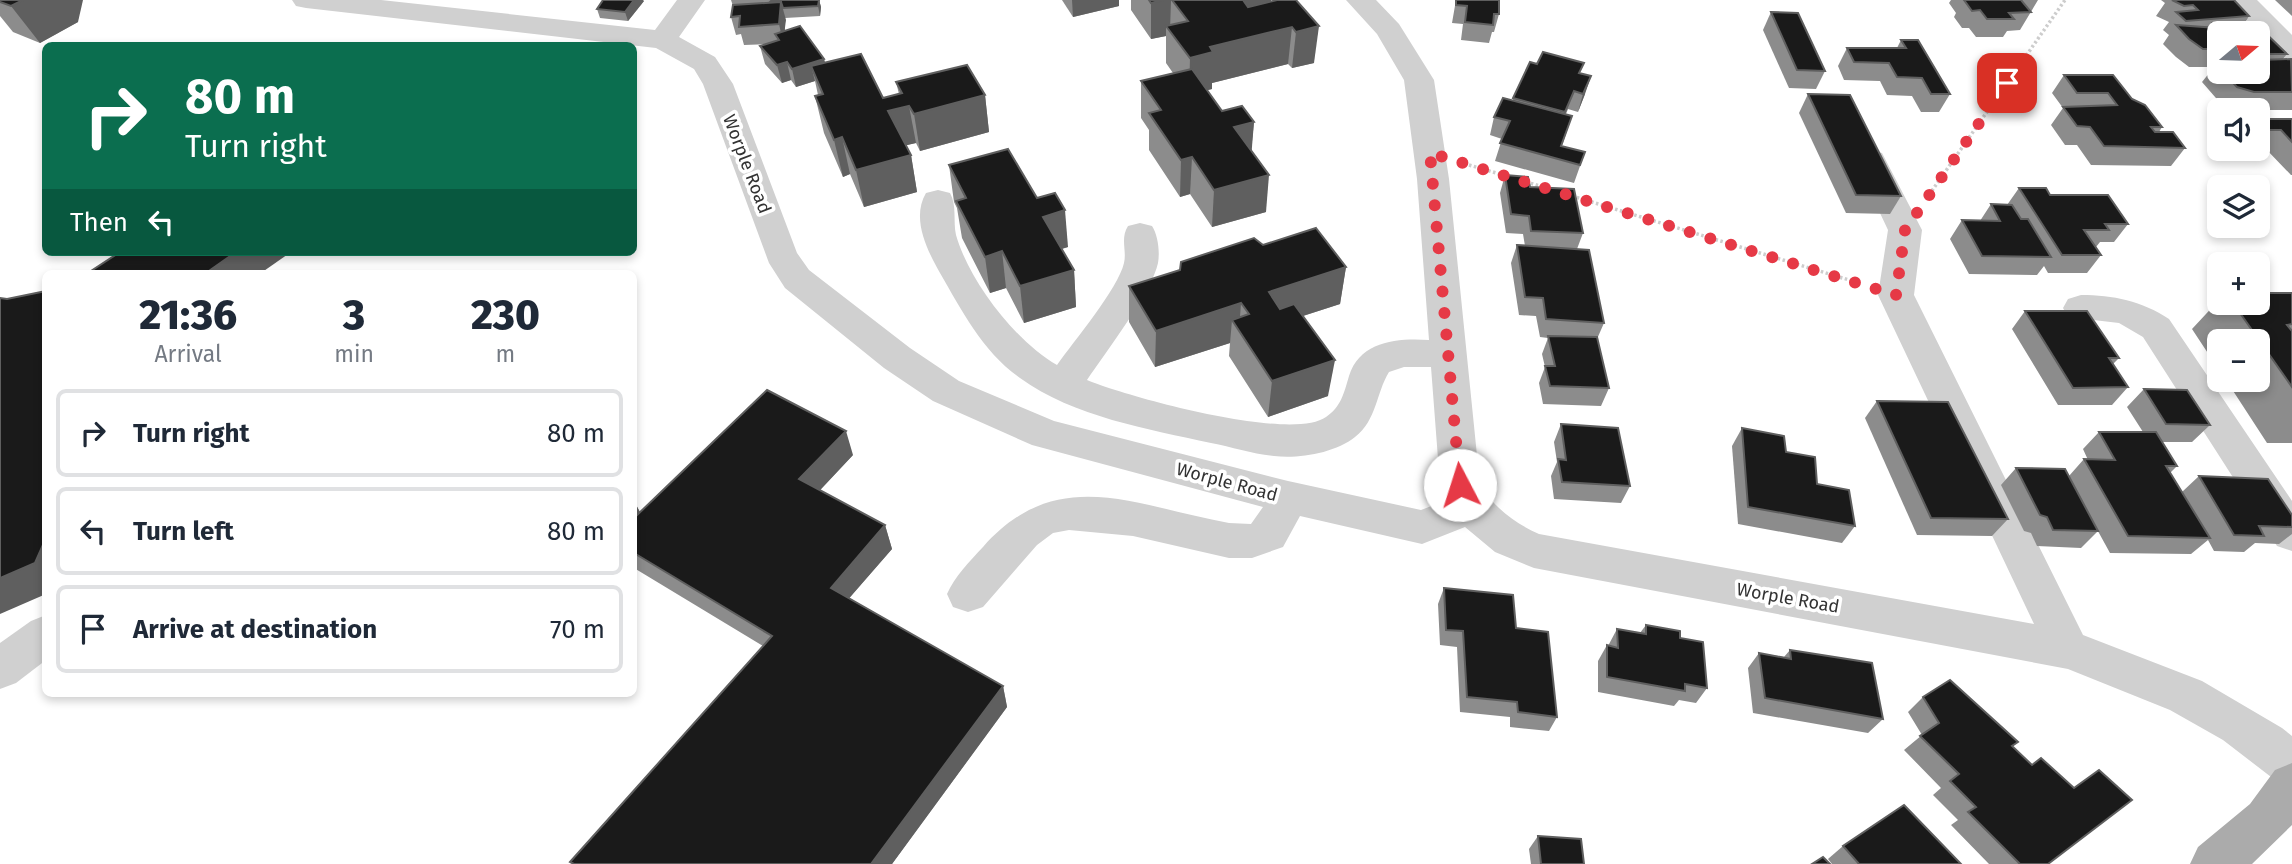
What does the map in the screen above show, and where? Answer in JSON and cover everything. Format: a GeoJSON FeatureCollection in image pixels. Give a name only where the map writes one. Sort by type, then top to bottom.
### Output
{"type":"FeatureCollection","features":[{"type":"Feature","properties":{"kind":"main road"},"geometry":{"type":"LineString","coordinates":[[2215,864],[2267,820],[2292,786]]}},
{"type":"Feature","properties":{"kind":"street","name":"Worple Road"},"geometry":{"type":"LineString","coordinates":[[306,0],[663,40],[705,63],[718,84],[781,254],[797,279],[897,358],[946,391],[1046,434],[1288,497],[1422,527],[1470,508],[1493,530],[1534,551],[2068,650],[2139,672],[2200,702],[2256,735],[2292,764]]}},
{"type":"Feature","properties":{"kind":"street"},"geometry":{"type":"LineString","coordinates":[[663,40],[691,0]]}},
{"type":"Feature","properties":{"kind":"street"},"geometry":{"type":"LineString","coordinates":[[1360,0],[1389,30],[1419,80],[1430,153],[1460,485],[1470,508]]}},
{"type":"Feature","properties":{"kind":"street"},"geometry":{"type":"LineString","coordinates":[[2241,0],[2292,51]]}},
{"type":"Feature","properties":{"kind":"street"},"geometry":{"type":"LineString","coordinates":[[1864,145],[1905,230],[1896,295],[2068,650]]}},
{"type":"Feature","properties":{"kind":"street"},"geometry":{"type":"LineString","coordinates":[[938,201],[935,222],[943,249],[976,306],[1016,354],[1035,370],[1063,386],[1111,403],[1274,441],[1323,438],[1357,411],[1368,372],[1377,360],[1395,354],[1448,354]]}},
{"type":"Feature","properties":{"kind":"street"},"geometry":{"type":"LineString","coordinates":[[1063,386],[1130,286],[1141,263],[1140,234]]}},
{"type":"Feature","properties":{"kind":"street"},"geometry":{"type":"LineString","coordinates":[[2081,308],[2110,307],[2140,316],[2156,328],[2292,534]]}},
{"type":"Feature","properties":{"kind":"street"},"geometry":{"type":"LineString","coordinates":[[968,594],[1027,530],[1044,519],[1074,511],[1108,513],[1228,542],[1249,543],[1268,536],[1288,497]]}},
{"type":"Feature","properties":{"kind":"street"},"geometry":{"type":"LineString","coordinates":[[0,669],[42,637]]}},
{"type":"Feature","properties":{"kind":"path"},"geometry":{"type":"LineString","coordinates":[[1905,230],[2065,0]]}},
{"type":"Feature","properties":{"kind":"path"},"geometry":{"type":"LineString","coordinates":[[1430,153],[1510,177]]}},
{"type":"Feature","properties":{"kind":"path"},"geometry":{"type":"LineString","coordinates":[[1524,181],[1896,295]]}},
{"type":"Feature","properties":{"kind":"building"},"geometry":{"type":"Polygon","coordinates":[[[0,0],[23,0],[11,6],[0,0]]]}},
{"type":"Feature","properties":{"kind":"building"},"geometry":{"type":"Polygon","coordinates":[[[603,0],[634,0],[625,12],[597,9],[603,0]]]}},
{"type":"Feature","properties":{"kind":"building"},"geometry":{"type":"Polygon","coordinates":[[[819,0],[818,6],[783,8],[781,2],[770,2],[819,0]]]}},
{"type":"Feature","properties":{"kind":"building"},"geometry":{"type":"Polygon","coordinates":[[[1172,0],[1243,0],[1248,7],[1277,0],[1296,0],[1319,26],[1296,32],[1292,27],[1210,47],[1213,52],[1190,58],[1166,26],[1188,21],[1172,0]]]}},
{"type":"Feature","properties":{"kind":"building"},"geometry":{"type":"Polygon","coordinates":[[[1456,0],[1499,0],[1499,14],[1494,14],[1493,25],[1465,22],[1467,6],[1456,5],[1456,0]]]}},
{"type":"Feature","properties":{"kind":"building"},"geometry":{"type":"Polygon","coordinates":[[[1964,0],[2021,0],[2031,12],[2009,13],[2014,19],[1987,19],[1980,10],[1972,11],[1964,0]]]}},
{"type":"Feature","properties":{"kind":"building"},"geometry":{"type":"Polygon","coordinates":[[[2172,0],[2234,0],[2249,16],[2186,21],[2176,12],[2198,10],[2193,5],[2184,6],[2172,0]]]}},
{"type":"Feature","properties":{"kind":"building"},"geometry":{"type":"Polygon","coordinates":[[[781,2],[779,24],[739,27],[740,16],[731,17],[733,5],[781,2]]]}},
{"type":"Feature","properties":{"kind":"building"},"geometry":{"type":"Polygon","coordinates":[[[1771,12],[1798,13],[1825,71],[1797,70],[1771,12]]]}},
{"type":"Feature","properties":{"kind":"building"},"geometry":{"type":"Polygon","coordinates":[[[2176,25],[2207,27],[2207,49],[2189,39],[2176,25]]]}},
{"type":"Feature","properties":{"kind":"building"},"geometry":{"type":"Polygon","coordinates":[[[800,26],[824,59],[792,69],[787,62],[777,65],[760,46],[779,40],[775,34],[800,26]]]}},
{"type":"Feature","properties":{"kind":"building"},"geometry":{"type":"Polygon","coordinates":[[[2270,38],[2287,54],[2270,54],[2270,38]]]}},
{"type":"Feature","properties":{"kind":"building"},"geometry":{"type":"Polygon","coordinates":[[[1901,40],[1918,40],[1950,94],[1931,94],[1922,78],[1897,77],[1889,63],[1854,62],[1847,48],[1906,48],[1901,40]]]}},
{"type":"Feature","properties":{"kind":"building"},"geometry":{"type":"Polygon","coordinates":[[[1543,52],[1584,63],[1579,73],[1591,76],[1583,94],[1574,91],[1565,112],[1513,98],[1530,62],[1537,64],[1543,52]]]}},
{"type":"Feature","properties":{"kind":"building"},"geometry":{"type":"Polygon","coordinates":[[[861,54],[883,98],[902,93],[896,82],[967,65],[985,95],[914,114],[909,106],[888,111],[911,155],[856,170],[842,137],[834,140],[815,96],[823,94],[811,66],[861,54]]]}},
{"type":"Feature","properties":{"kind":"building"},"geometry":{"type":"Polygon","coordinates":[[[2291,59],[2292,92],[2254,92],[2234,84],[2270,84],[2270,60],[2291,59]]]}},
{"type":"Feature","properties":{"kind":"building"},"geometry":{"type":"Polygon","coordinates":[[[1192,69],[1222,111],[1242,106],[1254,122],[1234,127],[1269,175],[1214,190],[1192,157],[1181,160],[1149,113],[1161,110],[1141,81],[1192,69]]]}},
{"type":"Feature","properties":{"kind":"building"},"geometry":{"type":"Polygon","coordinates":[[[2064,75],[2113,75],[2132,99],[2145,105],[2162,127],[2151,127],[2155,132],[2173,132],[2185,148],[2104,146],[2090,127],[2077,126],[2063,107],[2117,105],[2108,93],[2077,93],[2064,75]]]}},
{"type":"Feature","properties":{"kind":"building"},"geometry":{"type":"Polygon","coordinates":[[[1808,94],[1850,95],[1901,196],[1856,195],[1808,94]]]}},
{"type":"Feature","properties":{"kind":"building"},"geometry":{"type":"Polygon","coordinates":[[[1503,98],[1572,116],[1561,146],[1585,152],[1580,165],[1500,143],[1510,121],[1494,117],[1503,98]]]}},
{"type":"Feature","properties":{"kind":"building"},"geometry":{"type":"Polygon","coordinates":[[[2270,119],[2292,119],[2292,142],[2281,130],[2270,130],[2270,119]]]}},
{"type":"Feature","properties":{"kind":"building"},"geometry":{"type":"Polygon","coordinates":[[[1008,149],[1037,198],[1055,193],[1065,210],[1043,217],[1074,270],[1020,286],[1002,251],[985,257],[956,201],[966,198],[949,165],[1008,149]]]}},
{"type":"Feature","properties":{"kind":"building"},"geometry":{"type":"Polygon","coordinates":[[[1505,175],[1528,177],[1530,187],[1574,189],[1583,233],[1531,231],[1529,216],[1511,214],[1505,175]]]}},
{"type":"Feature","properties":{"kind":"building"},"geometry":{"type":"Polygon","coordinates":[[[2019,188],[2046,188],[2050,195],[2108,195],[2128,224],[2105,224],[2109,230],[2084,230],[2101,255],[2062,255],[2019,188]]]}},
{"type":"Feature","properties":{"kind":"building"},"geometry":{"type":"Polygon","coordinates":[[[1991,204],[2012,205],[2021,219],[2028,219],[2051,257],[1982,256],[1962,220],[2000,221],[1991,204]]]}},
{"type":"Feature","properties":{"kind":"building"},"geometry":{"type":"Polygon","coordinates":[[[1316,228],[1346,267],[1269,292],[1280,309],[1294,304],[1335,360],[1272,381],[1232,320],[1249,314],[1241,303],[1156,331],[1129,286],[1180,270],[1181,262],[1254,238],[1263,245],[1316,228]]]}},
{"type":"Feature","properties":{"kind":"building"},"geometry":{"type":"Polygon","coordinates":[[[1517,245],[1589,250],[1604,323],[1546,319],[1543,298],[1525,297],[1517,245]]]}},
{"type":"Feature","properties":{"kind":"building"},"geometry":{"type":"Polygon","coordinates":[[[114,256],[230,256],[210,270],[93,270],[114,256]]]}},
{"type":"Feature","properties":{"kind":"building"},"geometry":{"type":"Polygon","coordinates":[[[42,292],[42,547],[35,563],[0,578],[0,298],[42,292]]]}},
{"type":"Feature","properties":{"kind":"building"},"geometry":{"type":"Polygon","coordinates":[[[2270,293],[2292,293],[2292,324],[2287,325],[2292,331],[2292,387],[2270,356],[2270,329],[2251,329],[2241,315],[2270,315],[2270,293]]]}},
{"type":"Feature","properties":{"kind":"building"},"geometry":{"type":"Polygon","coordinates":[[[2025,311],[2087,311],[2119,358],[2109,358],[2128,387],[2073,388],[2025,311]]]}},
{"type":"Feature","properties":{"kind":"building"},"geometry":{"type":"Polygon","coordinates":[[[1548,336],[1597,337],[1609,388],[1550,386],[1545,366],[1555,366],[1548,336]]]}},
{"type":"Feature","properties":{"kind":"building"},"geometry":{"type":"Polygon","coordinates":[[[2144,389],[2187,390],[2210,425],[2166,424],[2144,389]]]}},
{"type":"Feature","properties":{"kind":"building"},"geometry":{"type":"Polygon","coordinates":[[[767,390],[846,431],[799,479],[885,525],[831,588],[1003,686],[871,864],[570,862],[772,636],[637,555],[637,515],[767,390]]]}},
{"type":"Feature","properties":{"kind":"building"},"geometry":{"type":"Polygon","coordinates":[[[1877,401],[1948,402],[2008,519],[1931,518],[1877,401]]]}},
{"type":"Feature","properties":{"kind":"building"},"geometry":{"type":"Polygon","coordinates":[[[1561,424],[1618,428],[1630,486],[1562,482],[1558,459],[1566,460],[1561,424]]]}},
{"type":"Feature","properties":{"kind":"building"},"geometry":{"type":"Polygon","coordinates":[[[1742,428],[1784,436],[1786,452],[1815,457],[1817,484],[1849,490],[1855,526],[1748,507],[1742,428]]]}},
{"type":"Feature","properties":{"kind":"building"},"geometry":{"type":"Polygon","coordinates":[[[2099,432],[2156,432],[2177,466],[2166,466],[2210,538],[2128,536],[2084,459],[2115,460],[2099,432]]]}},
{"type":"Feature","properties":{"kind":"building"},"geometry":{"type":"Polygon","coordinates":[[[2016,468],[2065,469],[2098,531],[2053,530],[2047,517],[2040,515],[2016,468]]]}},
{"type":"Feature","properties":{"kind":"building"},"geometry":{"type":"Polygon","coordinates":[[[2199,476],[2268,479],[2292,515],[2292,527],[2259,526],[2264,536],[2234,535],[2199,476]]]}},
{"type":"Feature","properties":{"kind":"building"},"geometry":{"type":"Polygon","coordinates":[[[1444,588],[1513,595],[1516,628],[1548,632],[1557,717],[1518,712],[1517,702],[1467,697],[1463,631],[1446,630],[1444,588]]]}},
{"type":"Feature","properties":{"kind":"building"},"geometry":{"type":"Polygon","coordinates":[[[1646,625],[1680,631],[1680,638],[1703,642],[1707,688],[1685,684],[1685,691],[1607,677],[1607,645],[1618,648],[1617,629],[1646,634],[1646,625]]]}},
{"type":"Feature","properties":{"kind":"building"},"geometry":{"type":"Polygon","coordinates":[[[1790,650],[1872,663],[1883,719],[1765,698],[1759,653],[1791,659],[1790,650]]]}},
{"type":"Feature","properties":{"kind":"building"},"geometry":{"type":"Polygon","coordinates":[[[1950,680],[2018,742],[2012,746],[2032,765],[2041,758],[2074,788],[2099,770],[2132,800],[2048,864],[2020,864],[1968,812],[1976,807],[1950,781],[1959,774],[1920,736],[1939,723],[1923,697],[1950,680]]]}},
{"type":"Feature","properties":{"kind":"building"},"geometry":{"type":"Polygon","coordinates":[[[1904,805],[1961,864],[1859,864],[1843,846],[1904,805]]]}},
{"type":"Feature","properties":{"kind":"building"},"geometry":{"type":"Polygon","coordinates":[[[1538,836],[1581,839],[1584,864],[1541,864],[1538,836]]]}},
{"type":"Feature","properties":{"kind":"building"},"geometry":{"type":"Polygon","coordinates":[[[1823,857],[1830,864],[1812,864],[1823,857]]]}},
{"type":"Feature","properties":{"kind":"route"},"geometry":{"type":"LineString","coordinates":[[1460,485],[1430,153],[1896,295],[1905,230],[2007,83]]}}]}
